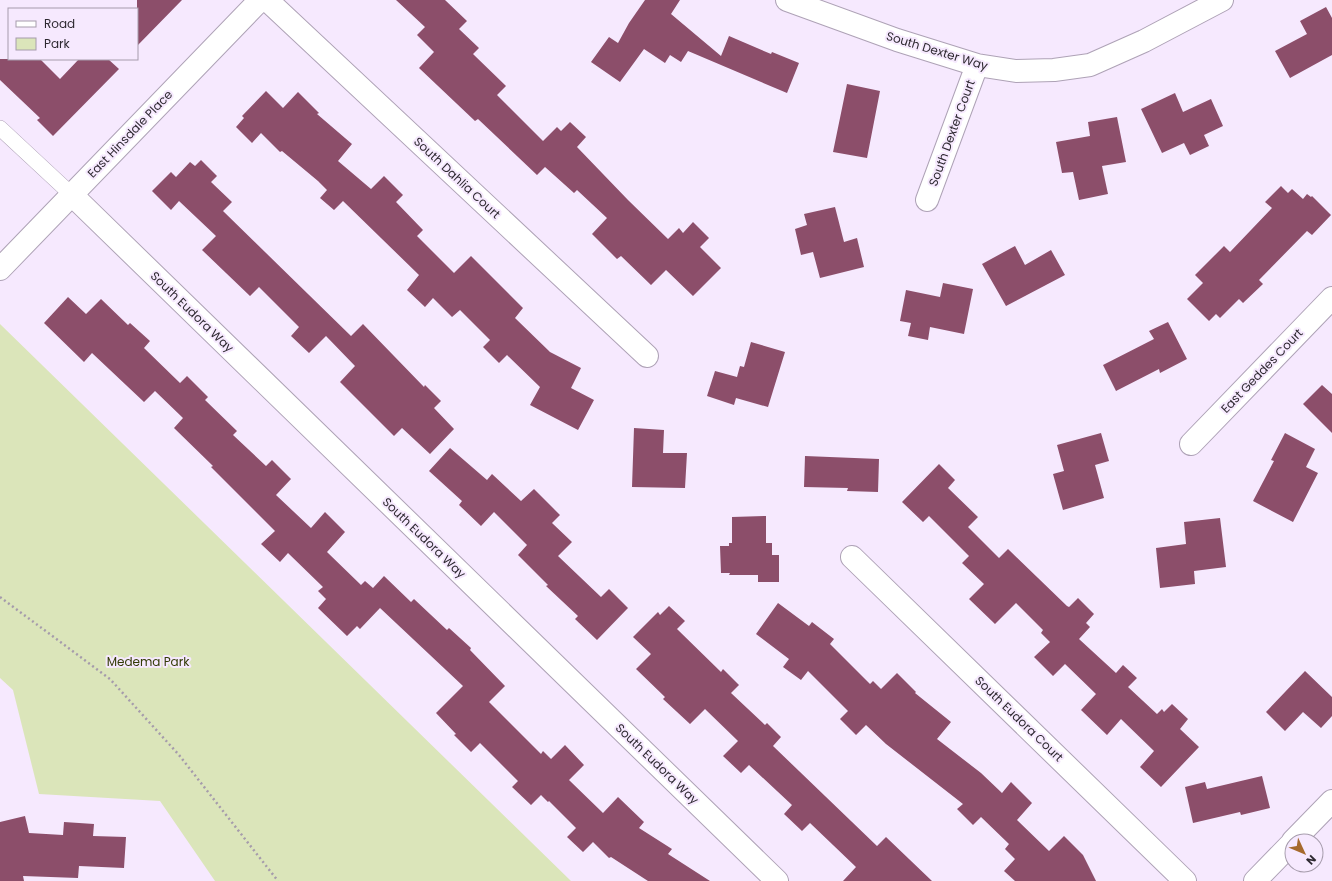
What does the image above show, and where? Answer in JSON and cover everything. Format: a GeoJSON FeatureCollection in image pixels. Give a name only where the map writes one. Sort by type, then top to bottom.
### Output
{"type":"FeatureCollection","features":[{"type":"Feature","properties":{"kind":"street","name":"East Hinsdale Place"},"geometry":{"type":"LineString","coordinates":[[0,269],[260,0]]}},
{"type":"Feature","properties":{"kind":"street","name":"South Dahlia Court"},"geometry":{"type":"LineString","coordinates":[[268,0],[647,356]]}},
{"type":"Feature","properties":{"kind":"street","name":"South Dexter Way"},"geometry":{"type":"LineString","coordinates":[[787,0],[897,40],[977,65],[1016,71],[1054,70],[1090,65],[1144,41],[1222,0]]}},
{"type":"Feature","properties":{"kind":"street","name":"South Dexter Court"},"geometry":{"type":"LineString","coordinates":[[927,200],[977,65]]}},
{"type":"Feature","properties":{"kind":"street","name":"South Eudora Way"},"geometry":{"type":"LineString","coordinates":[[72,195],[777,881]]}},
{"type":"Feature","properties":{"kind":"street","name":"East Geddes Court"},"geometry":{"type":"LineString","coordinates":[[1191,444],[1332,298]]}},
{"type":"Feature","properties":{"kind":"street","name":"South Eudora Court"},"geometry":{"type":"LineString","coordinates":[[852,556],[1185,881]]}},
{"type":"Feature","properties":{"kind":"street"},"geometry":{"type":"LineString","coordinates":[[1302,833],[1332,801]]}},
{"type":"Feature","properties":{"kind":"street"},"geometry":{"type":"LineString","coordinates":[[1255,881],[1284,851]]}},
{"type":"Feature","properties":{"kind":"lane"},"geometry":{"type":"LineString","coordinates":[[0,128],[72,195]]}},
{"type":"Feature","properties":{"kind":"path"},"geometry":{"type":"LineString","coordinates":[[0,597],[110,679],[179,755],[278,881]]}},
{"type":"Feature","properties":{"kind":"green space","name":"Medema Park"},"geometry":{"type":"Polygon","coordinates":[[[0,324],[571,881],[215,881],[160,801],[39,794],[13,690],[0,678],[0,324]]]}},
{"type":"Feature","properties":{"kind":"building"},"geometry":{"type":"Polygon","coordinates":[[[137,0],[182,0],[138,45],[137,0]]]}},
{"type":"Feature","properties":{"kind":"building"},"geometry":{"type":"Polygon","coordinates":[[[396,0],[445,0],[467,21],[459,29],[479,48],[473,54],[506,86],[497,95],[543,141],[557,127],[561,131],[570,122],[586,137],[577,147],[668,239],[679,228],[683,233],[693,222],[709,238],[700,247],[721,268],[693,296],[666,270],[651,285],[621,256],[617,259],[592,234],[607,218],[577,190],[574,193],[545,167],[537,175],[478,119],[475,121],[419,68],[434,52],[417,35],[425,27],[396,0]]]}},
{"type":"Feature","properties":{"kind":"building"},"geometry":{"type":"Polygon","coordinates":[[[645,0],[680,0],[671,14],[721,56],[729,36],[771,54],[772,52],[799,63],[787,93],[688,51],[681,62],[670,55],[665,63],[644,49],[620,82],[591,62],[609,37],[618,43],[629,23],[645,0]]]}},
{"type":"Feature","properties":{"kind":"building"},"geometry":{"type":"Polygon","coordinates":[[[1326,7],[1332,18],[1332,55],[1290,78],[1275,51],[1307,34],[1300,21],[1326,7]]]}},
{"type":"Feature","properties":{"kind":"building"},"geometry":{"type":"Polygon","coordinates":[[[0,59],[41,60],[60,79],[78,60],[109,60],[119,69],[53,136],[37,120],[40,118],[0,80],[0,59]]]}},
{"type":"Feature","properties":{"kind":"building"},"geometry":{"type":"Polygon","coordinates":[[[847,84],[880,91],[867,158],[833,152],[847,84]]]}},
{"type":"Feature","properties":{"kind":"building"},"geometry":{"type":"Polygon","coordinates":[[[266,91],[283,108],[298,92],[319,113],[317,114],[352,144],[338,161],[371,189],[384,176],[403,195],[396,202],[423,230],[417,236],[454,273],[471,256],[523,308],[515,318],[550,352],[581,368],[571,388],[594,400],[578,430],[530,405],[540,387],[507,355],[499,363],[483,347],[490,340],[460,310],[452,317],[433,298],[425,307],[407,290],[419,275],[343,201],[334,210],[320,198],[327,190],[318,181],[282,151],[280,152],[261,133],[252,143],[236,127],[244,118],[242,116],[266,91]]]}},
{"type":"Feature","properties":{"kind":"building"},"geometry":{"type":"Polygon","coordinates":[[[1175,93],[1183,112],[1211,99],[1223,126],[1204,135],[1209,146],[1190,155],[1184,143],[1162,153],[1141,109],[1175,93]]]}},
{"type":"Feature","properties":{"kind":"building"},"geometry":{"type":"Polygon","coordinates":[[[1117,117],[1126,162],[1102,166],[1108,194],[1079,200],[1073,172],[1062,173],[1056,142],[1090,136],[1088,122],[1117,117]]]}},
{"type":"Feature","properties":{"kind":"building"},"geometry":{"type":"Polygon","coordinates":[[[201,160],[217,176],[211,182],[232,202],[223,211],[351,336],[363,324],[424,387],[425,385],[441,401],[434,408],[454,429],[430,454],[402,428],[394,436],[340,382],[355,366],[326,336],[309,353],[291,336],[299,327],[259,287],[250,296],[202,250],[216,236],[179,201],[171,210],[152,191],[171,172],[176,177],[190,162],[195,166],[201,160]]]}},
{"type":"Feature","properties":{"kind":"building"},"geometry":{"type":"Polygon","coordinates":[[[1281,186],[1288,193],[1292,189],[1303,199],[1307,194],[1311,197],[1312,196],[1331,215],[1312,235],[1307,231],[1259,280],[1263,284],[1243,303],[1239,299],[1220,318],[1216,314],[1209,321],[1187,299],[1203,283],[1195,275],[1224,246],[1230,252],[1272,208],[1265,202],[1281,186]]]}},
{"type":"Feature","properties":{"kind":"building"},"geometry":{"type":"Polygon","coordinates":[[[835,207],[844,242],[857,238],[864,267],[820,278],[813,252],[801,255],[795,229],[807,225],[804,214],[835,207]]]}},
{"type":"Feature","properties":{"kind":"building"},"geometry":{"type":"Polygon","coordinates":[[[1015,246],[1025,265],[1051,250],[1065,275],[1006,306],[982,264],[1015,246]]]}},
{"type":"Feature","properties":{"kind":"building"},"geometry":{"type":"Polygon","coordinates":[[[943,283],[973,289],[964,334],[930,327],[928,340],[908,336],[911,323],[900,321],[906,290],[940,297],[943,283]]]}},
{"type":"Feature","properties":{"kind":"building"},"geometry":{"type":"Polygon","coordinates":[[[68,297],[86,314],[101,299],[128,325],[130,323],[150,341],[144,348],[180,383],[187,376],[208,397],[205,400],[237,431],[233,435],[266,466],[272,460],[291,479],[276,495],[311,528],[325,512],[345,532],[327,552],[361,585],[365,581],[373,588],[384,576],[411,602],[414,599],[447,630],[449,628],[471,648],[470,650],[505,686],[489,702],[541,754],[543,751],[551,759],[565,745],[584,765],[569,780],[603,813],[618,797],[644,822],[639,828],[672,849],[668,854],[710,881],[648,881],[611,857],[609,858],[593,842],[583,852],[567,837],[576,828],[549,801],[548,802],[541,795],[531,805],[512,787],[518,781],[480,743],[471,752],[454,735],[456,734],[436,713],[463,686],[380,608],[360,629],[357,626],[347,636],[318,608],[326,599],[318,591],[323,587],[288,553],[280,562],[261,544],[275,531],[211,467],[213,466],[174,428],[183,418],[155,391],[144,402],[92,353],[84,362],[44,323],[68,297]]]}},
{"type":"Feature","properties":{"kind":"building"},"geometry":{"type":"Polygon","coordinates":[[[1168,322],[1187,359],[1160,373],[1159,369],[1116,391],[1103,365],[1154,339],[1149,331],[1168,322]]]}},
{"type":"Feature","properties":{"kind":"building"},"geometry":{"type":"Polygon","coordinates":[[[751,342],[785,352],[768,407],[736,398],[734,405],[707,396],[715,371],[737,377],[740,366],[744,367],[751,342]]]}},
{"type":"Feature","properties":{"kind":"building"},"geometry":{"type":"Polygon","coordinates":[[[1322,385],[1332,394],[1332,433],[1303,404],[1322,385]]]}},
{"type":"Feature","properties":{"kind":"building"},"geometry":{"type":"Polygon","coordinates":[[[634,428],[664,430],[663,453],[687,453],[685,488],[632,487],[634,428]]]}},
{"type":"Feature","properties":{"kind":"building"},"geometry":{"type":"Polygon","coordinates":[[[1101,433],[1109,461],[1095,465],[1104,498],[1063,510],[1053,474],[1064,471],[1057,445],[1101,433]]]}},
{"type":"Feature","properties":{"kind":"building"},"geometry":{"type":"Polygon","coordinates":[[[1285,433],[1315,449],[1306,467],[1318,473],[1293,522],[1253,501],[1274,461],[1271,460],[1285,433]]]}},
{"type":"Feature","properties":{"kind":"building"},"geometry":{"type":"Polygon","coordinates":[[[450,448],[487,480],[492,474],[521,501],[534,489],[560,515],[552,523],[572,542],[558,556],[601,597],[609,589],[628,608],[597,640],[575,619],[578,616],[546,586],[548,585],[518,555],[527,545],[494,512],[481,526],[459,505],[462,501],[429,471],[450,448]]]}},
{"type":"Feature","properties":{"kind":"building"},"geometry":{"type":"Polygon","coordinates":[[[805,456],[879,459],[878,492],[847,491],[848,488],[804,487],[805,456]]]}},
{"type":"Feature","properties":{"kind":"building"},"geometry":{"type":"Polygon","coordinates":[[[939,464],[955,480],[948,488],[978,517],[968,527],[999,558],[1008,549],[1067,606],[1069,607],[1078,598],[1094,614],[1086,623],[1090,627],[1079,639],[1116,673],[1123,665],[1137,678],[1128,687],[1157,714],[1162,709],[1164,712],[1172,704],[1188,719],[1180,729],[1199,747],[1161,787],[1140,767],[1154,751],[1121,719],[1107,735],[1081,710],[1096,694],[1065,664],[1053,676],[1034,657],[1050,642],[1041,633],[1043,630],[1016,603],[995,624],[969,599],[984,584],[962,563],[969,556],[929,516],[923,522],[902,502],[939,464]]]}},
{"type":"Feature","properties":{"kind":"building"},"geometry":{"type":"Polygon","coordinates":[[[766,516],[766,543],[772,543],[772,555],[779,555],[779,582],[758,582],[758,575],[729,575],[730,573],[721,573],[720,546],[729,546],[729,543],[732,543],[732,517],[766,516]]]}},
{"type":"Feature","properties":{"kind":"building"},"geometry":{"type":"Polygon","coordinates":[[[1220,518],[1226,567],[1194,571],[1195,584],[1160,588],[1156,548],[1186,544],[1184,522],[1220,518]]]}},
{"type":"Feature","properties":{"kind":"building"},"geometry":{"type":"Polygon","coordinates":[[[778,603],[809,626],[812,622],[834,639],[830,644],[870,684],[873,681],[881,689],[897,673],[916,692],[915,693],[951,722],[937,739],[981,773],[1002,793],[1011,782],[1032,803],[1017,820],[1049,851],[1064,836],[1083,855],[1096,881],[1015,881],[1004,871],[1015,859],[1005,849],[1009,844],[981,817],[973,825],[957,809],[963,804],[886,744],[866,725],[856,735],[840,719],[848,711],[808,671],[801,680],[783,667],[789,659],[756,634],[778,603]]]}},
{"type":"Feature","properties":{"kind":"building"},"geometry":{"type":"Polygon","coordinates":[[[669,606],[685,621],[677,629],[721,672],[723,669],[739,685],[731,693],[765,725],[767,723],[781,737],[773,746],[877,846],[886,837],[932,881],[843,881],[856,867],[810,823],[802,831],[784,814],[792,805],[749,765],[741,773],[723,756],[738,741],[705,709],[690,724],[663,699],[665,697],[636,669],[651,654],[633,637],[658,612],[660,615],[669,606]]]}},
{"type":"Feature","properties":{"kind":"building"},"geometry":{"type":"Polygon","coordinates":[[[1305,671],[1332,697],[1332,716],[1321,728],[1303,712],[1285,731],[1266,712],[1305,671]]]}},
{"type":"Feature","properties":{"kind":"building"},"geometry":{"type":"Polygon","coordinates":[[[1262,776],[1270,808],[1241,815],[1240,812],[1193,823],[1185,787],[1205,782],[1207,789],[1262,776]]]}},
{"type":"Feature","properties":{"kind":"building"},"geometry":{"type":"Polygon","coordinates":[[[25,816],[29,833],[63,835],[64,822],[94,824],[93,836],[126,837],[124,868],[79,866],[78,878],[23,876],[24,881],[0,881],[0,822],[25,816]]]}}]}
